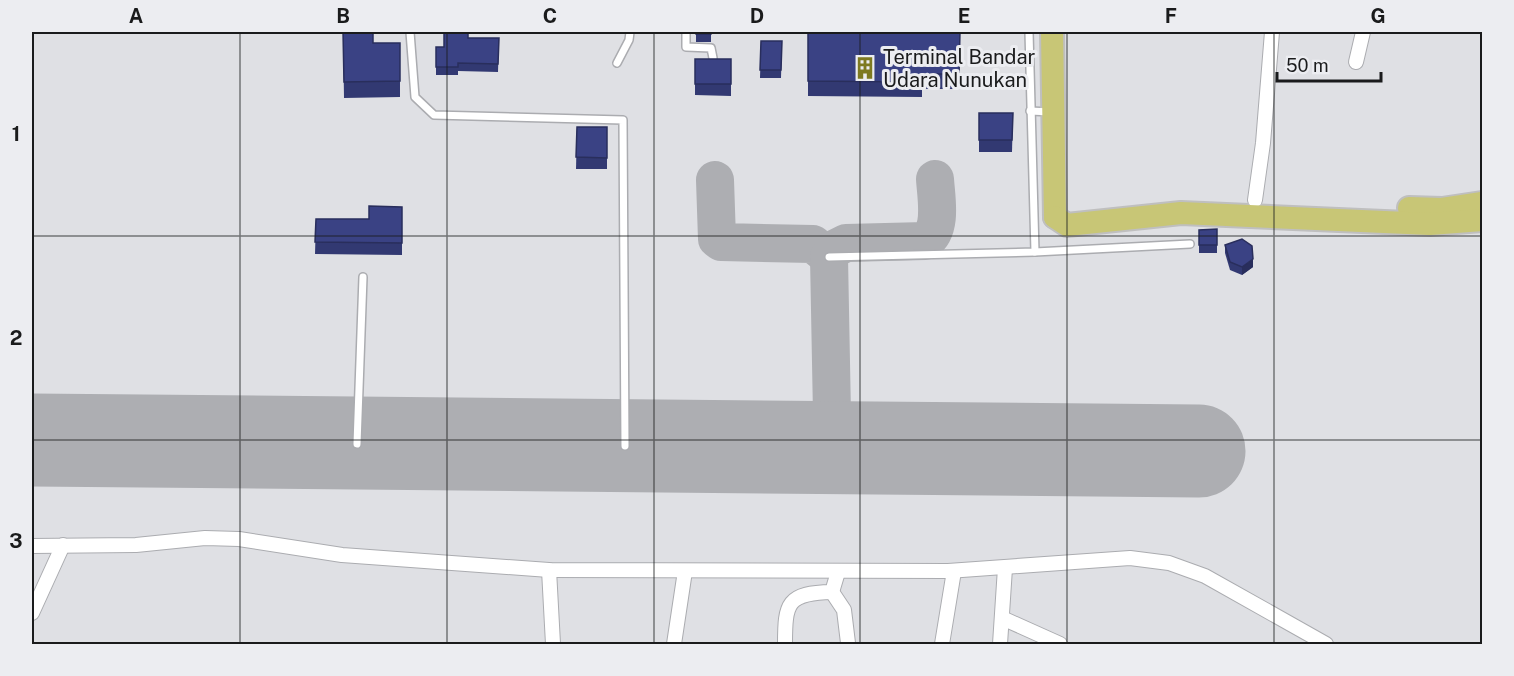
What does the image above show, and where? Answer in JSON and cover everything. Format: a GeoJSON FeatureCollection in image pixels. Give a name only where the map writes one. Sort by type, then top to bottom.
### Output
{"type":"FeatureCollection","features":[{"type":"Feature","properties":{"kind":"highway"},"geometry":{"type":"LineString","coordinates":[[1052,32],[1040,112],[1055,217],[1067,225],[1181,213],[1431,225],[1482,220]]}},
{"type":"Feature","properties":{"kind":"highway"},"geometry":{"type":"LineString","coordinates":[[1055,217],[1101,207],[1179,198],[1427,209],[1482,203]]}},
{"type":"Feature","properties":{"kind":"street"},"geometry":{"type":"LineString","coordinates":[[1255,200],[1263,143],[1272,32]]}},
{"type":"Feature","properties":{"kind":"street"},"geometry":{"type":"LineString","coordinates":[[1356,62],[1363,32]]}},
{"type":"Feature","properties":{"kind":"street"},"geometry":{"type":"LineString","coordinates":[[32,546],[136,545],[206,538],[239,538],[342,555],[549,570],[954,571],[1130,558],[1169,563],[1215,581],[1326,645]]}},
{"type":"Feature","properties":{"kind":"street"},"geometry":{"type":"LineString","coordinates":[[32,613],[63,545]]}},
{"type":"Feature","properties":{"kind":"street"},"geometry":{"type":"LineString","coordinates":[[1000,645],[1005,568]]}},
{"type":"Feature","properties":{"kind":"street"},"geometry":{"type":"LineString","coordinates":[[549,570],[553,645]]}},
{"type":"Feature","properties":{"kind":"street"},"geometry":{"type":"LineString","coordinates":[[674,645],[685,571]]}},
{"type":"Feature","properties":{"kind":"street"},"geometry":{"type":"LineString","coordinates":[[942,645],[954,571]]}},
{"type":"Feature","properties":{"kind":"street"},"geometry":{"type":"LineString","coordinates":[[831,592],[838,572]]}},
{"type":"Feature","properties":{"kind":"street"},"geometry":{"type":"LineString","coordinates":[[831,592],[844,610],[848,642]]}},
{"type":"Feature","properties":{"kind":"street"},"geometry":{"type":"LineString","coordinates":[[785,645],[785,615],[792,601],[803,595],[831,592]]}},
{"type":"Feature","properties":{"kind":"street"},"geometry":{"type":"LineString","coordinates":[[1002,618],[1060,645]]}},
{"type":"Feature","properties":{"kind":"lane"},"geometry":{"type":"LineString","coordinates":[[410,32],[415,97],[434,116],[623,120],[625,446]]}},
{"type":"Feature","properties":{"kind":"lane"},"geometry":{"type":"LineString","coordinates":[[617,63],[629,40],[630,32]]}},
{"type":"Feature","properties":{"kind":"lane"},"geometry":{"type":"LineString","coordinates":[[686,32],[686,47],[711,48],[713,58]]}},
{"type":"Feature","properties":{"kind":"lane"},"geometry":{"type":"LineString","coordinates":[[1029,32],[1040,112],[1035,252]]}},
{"type":"Feature","properties":{"kind":"lane"},"geometry":{"type":"LineString","coordinates":[[829,257],[1035,252],[1190,244]]}},
{"type":"Feature","properties":{"kind":"lane"},"geometry":{"type":"LineString","coordinates":[[357,444],[363,277]]}},
{"type":"Feature","properties":{"kind":"building"},"geometry":{"type":"Polygon","coordinates":[[[343,32],[373,32],[373,43],[400,43],[400,81],[344,82],[343,32]]]}},
{"type":"Feature","properties":{"kind":"building"},"geometry":{"type":"Polygon","coordinates":[[[444,32],[468,32],[468,38],[499,38],[498,64],[458,63],[458,67],[436,67],[436,47],[444,47],[444,32]]]}},
{"type":"Feature","properties":{"kind":"building"},"geometry":{"type":"Polygon","coordinates":[[[696,32],[711,32],[711,34],[696,34],[696,32]]]}},
{"type":"Feature","properties":{"kind":"building","name":"Terminal Bandar Udara Nunukan"},"geometry":{"type":"Polygon","coordinates":[[[808,32],[960,32],[959,74],[922,74],[922,82],[808,81],[808,32]]]}},
{"type":"Feature","properties":{"kind":"building"},"geometry":{"type":"Polygon","coordinates":[[[761,41],[782,41],[781,70],[760,70],[761,41]]]}},
{"type":"Feature","properties":{"kind":"building"},"geometry":{"type":"Polygon","coordinates":[[[695,59],[731,59],[731,84],[695,84],[695,59]]]}},
{"type":"Feature","properties":{"kind":"building"},"geometry":{"type":"Polygon","coordinates":[[[979,113],[1013,113],[1012,140],[979,140],[979,113]]]}},
{"type":"Feature","properties":{"kind":"building"},"geometry":{"type":"Polygon","coordinates":[[[577,127],[607,127],[607,158],[576,157],[577,127]]]}},
{"type":"Feature","properties":{"kind":"building"},"geometry":{"type":"Polygon","coordinates":[[[369,206],[402,207],[402,243],[315,242],[316,219],[369,219],[369,206]]]}},
{"type":"Feature","properties":{"kind":"building"},"geometry":{"type":"Polygon","coordinates":[[[1217,229],[1217,245],[1199,245],[1199,230],[1217,229]]]}},
{"type":"Feature","properties":{"kind":"building"},"geometry":{"type":"Polygon","coordinates":[[[1242,239],[1252,246],[1253,259],[1242,267],[1230,262],[1225,245],[1242,239]]]}},
{"type":"Feature","properties":{"kind":"taxiway"},"geometry":{"type":"LineString","coordinates":[[862,448],[847,436],[832,415],[829,257],[836,248],[846,243],[925,241],[931,236],[936,221],[935,179]]}},
{"type":"Feature","properties":{"kind":"taxiway"},"geometry":{"type":"LineString","coordinates":[[715,180],[717,239],[721,242],[813,244],[829,257]]}},
{"type":"Feature","properties":{"kind":"taxiway"},"geometry":{"type":"LineString","coordinates":[[802,448],[821,432],[832,415]]}},
{"type":"Feature","properties":{"kind":"runway"},"geometry":{"type":"LineString","coordinates":[[32,440],[1199,451]]}},
{"type":"Feature","properties":{"kind":"place","name":"Terminal Bandar Udara Nunukan"},"geometry":{"type":"Point","coordinates":[865,68]}}]}
